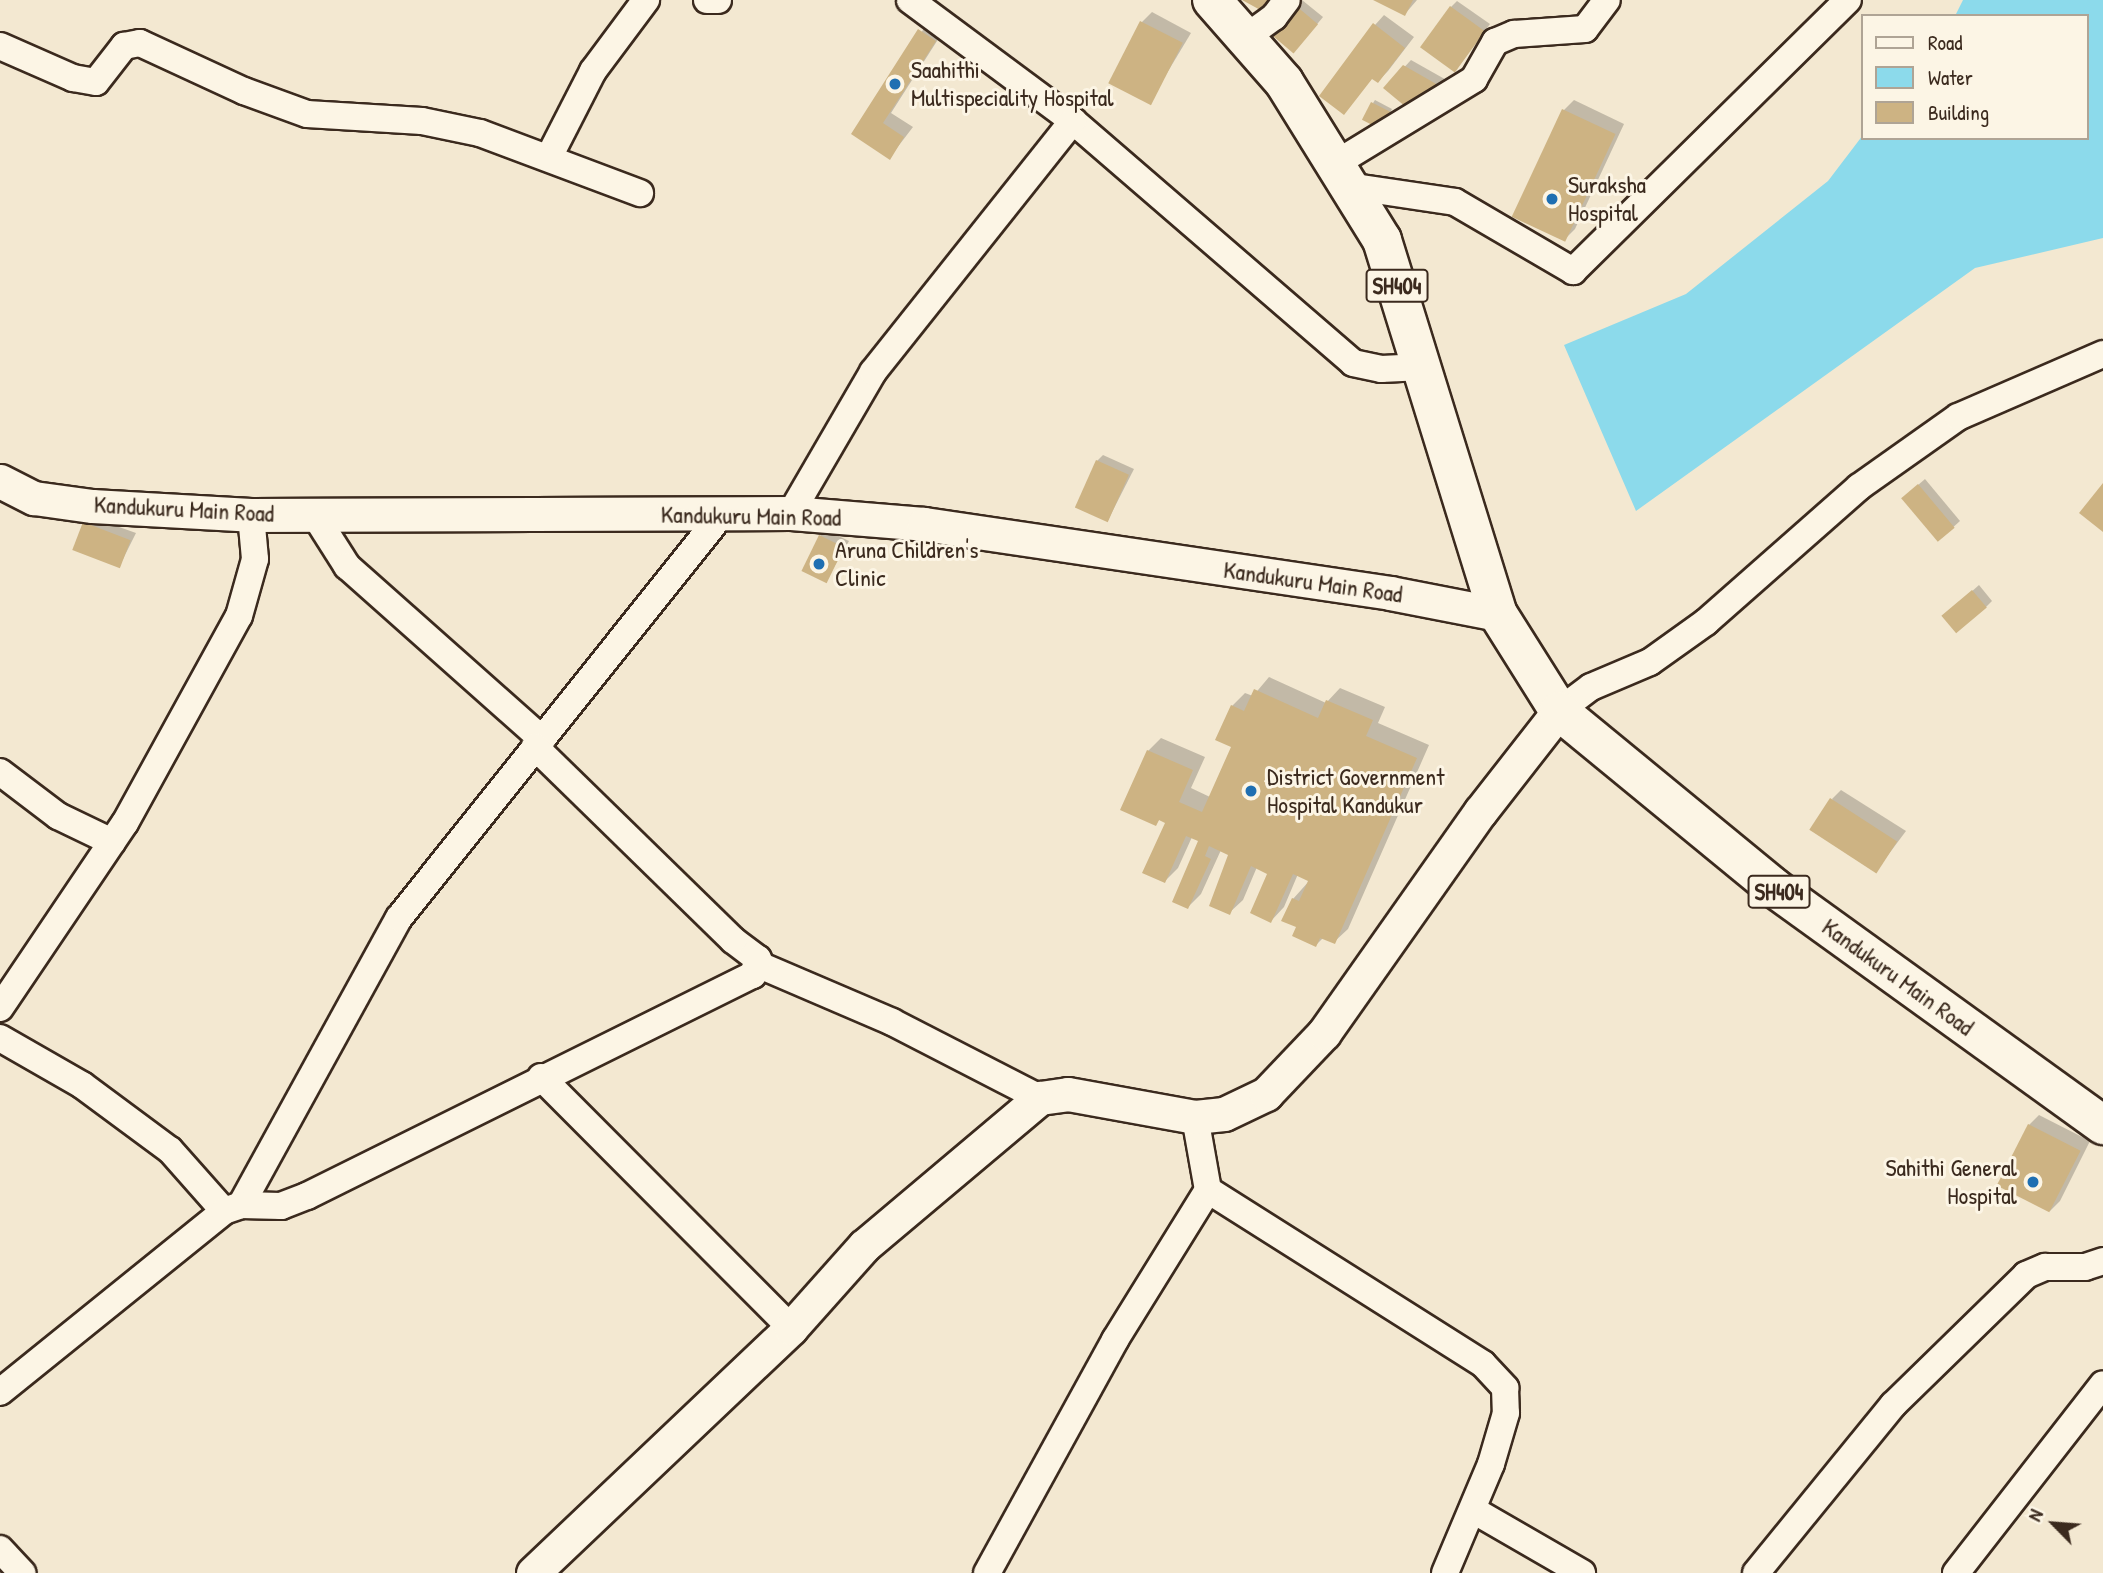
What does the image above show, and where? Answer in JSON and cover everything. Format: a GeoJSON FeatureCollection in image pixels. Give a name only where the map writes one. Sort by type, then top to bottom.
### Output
{"type":"FeatureCollection","features":[{"type":"Feature","properties":{"kind":"main road","name":"Kandukuru Main Road"},"geometry":{"type":"LineString","coordinates":[[1212,0],[1284,82],[1382,240],[1498,614],[1559,711],[1773,887],[2103,1125]]}},
{"type":"Feature","properties":{"kind":"street"},"geometry":{"type":"LineString","coordinates":[[548,158],[593,71],[646,0]]}},
{"type":"Feature","properties":{"kind":"street"},"geometry":{"type":"LineString","coordinates":[[707,0],[718,0]]}},
{"type":"Feature","properties":{"kind":"street"},"geometry":{"type":"LineString","coordinates":[[910,0],[1073,121],[1353,363],[1381,369],[1423,367]]}},
{"type":"Feature","properties":{"kind":"street"},"geometry":{"type":"LineString","coordinates":[[1245,38],[1274,17],[1287,0]]}},
{"type":"Feature","properties":{"kind":"street"},"geometry":{"type":"LineString","coordinates":[[1342,175],[1474,79],[1495,43],[1514,34],[1585,29],[1607,0]]}},
{"type":"Feature","properties":{"kind":"street"},"geometry":{"type":"LineString","coordinates":[[1342,175],[1455,202],[1573,271],[1848,0]]}},
{"type":"Feature","properties":{"kind":"street"},"geometry":{"type":"LineString","coordinates":[[0,46],[88,82],[102,78],[124,46],[140,43],[244,91],[307,114],[422,121],[480,133],[640,193]]}},
{"type":"Feature","properties":{"kind":"street"},"geometry":{"type":"LineString","coordinates":[[791,513],[873,372],[1073,121]]}},
{"type":"Feature","properties":{"kind":"street"},"geometry":{"type":"LineString","coordinates":[[533,1573],[791,1328],[864,1246],[1040,1098],[1068,1094],[1195,1117],[1224,1114],[1266,1094],[1325,1033],[1480,812],[1559,711],[1591,687],[1650,662],[1706,622],[1859,487],[1958,417],[2103,354]]}},
{"type":"Feature","properties":{"kind":"street","name":"Kandukuru Main Road"},"geometry":{"type":"LineString","coordinates":[[0,481],[34,498],[92,506],[251,515],[791,513],[924,524],[1390,593],[1498,614]]}},
{"type":"Feature","properties":{"kind":"street"},"geometry":{"type":"LineString","coordinates":[[0,1038],[82,1085],[170,1150],[232,1208],[281,1206],[307,1196],[541,1077],[753,975],[758,959],[733,940],[538,743],[347,566],[314,514]]}},
{"type":"Feature","properties":{"kind":"street"},"geometry":{"type":"LineString","coordinates":[[0,1008],[112,842],[239,616],[256,559],[251,515]]}},
{"type":"Feature","properties":{"kind":"street"},"geometry":{"type":"LineString","coordinates":[[0,1392],[232,1208],[399,918],[721,515]]}},
{"type":"Feature","properties":{"kind":"street"},"geometry":{"type":"LineString","coordinates":[[0,772],[58,816],[112,842]]}},
{"type":"Feature","properties":{"kind":"street"},"geometry":{"type":"LineString","coordinates":[[757,964],[892,1022],[1040,1098]]}},
{"type":"Feature","properties":{"kind":"street"},"geometry":{"type":"LineString","coordinates":[[541,1077],[791,1328]]}},
{"type":"Feature","properties":{"kind":"street"},"geometry":{"type":"LineString","coordinates":[[987,1573],[1115,1340],[1208,1190],[1195,1117]]}},
{"type":"Feature","properties":{"kind":"street"},"geometry":{"type":"LineString","coordinates":[[1208,1190],[1494,1372],[1506,1388],[1506,1413],[1473,1510],[1446,1573]]}},
{"type":"Feature","properties":{"kind":"street"},"geometry":{"type":"LineString","coordinates":[[1756,1573],[1893,1405],[2026,1275],[2045,1267],[2085,1267],[2103,1261]]}},
{"type":"Feature","properties":{"kind":"street"},"geometry":{"type":"LineString","coordinates":[[1956,1573],[2103,1384]]}},
{"type":"Feature","properties":{"kind":"street"},"geometry":{"type":"LineString","coordinates":[[1473,1510],[1582,1573]]}},
{"type":"Feature","properties":{"kind":"street"},"geometry":{"type":"LineString","coordinates":[[0,1549],[22,1573]]}},
{"type":"Feature","properties":{"kind":"water"},"geometry":{"type":"Polygon","coordinates":[[[1963,0],[2103,0],[2103,238],[1975,268],[1636,511],[1564,345],[1686,294],[1828,181],[1862,136],[1862,140],[2089,140],[2089,14],[1956,14],[1963,0]]]}},
{"type":"Feature","properties":{"kind":"building"},"geometry":{"type":"Polygon","coordinates":[[[1242,0],[1271,0],[1264,12],[1242,0]]]}},
{"type":"Feature","properties":{"kind":"building"},"geometry":{"type":"Polygon","coordinates":[[[1373,0],[1413,0],[1405,16],[1373,0]]]}},
{"type":"Feature","properties":{"kind":"building"},"geometry":{"type":"Polygon","coordinates":[[[1295,5],[1318,24],[1294,53],[1271,34],[1295,5]]]}},
{"type":"Feature","properties":{"kind":"building"},"geometry":{"type":"Polygon","coordinates":[[[1450,6],[1485,31],[1455,73],[1420,47],[1450,6]]]}},
{"type":"Feature","properties":{"kind":"building"},"geometry":{"type":"Polygon","coordinates":[[[1140,21],[1183,43],[1151,105],[1108,83],[1140,21]]]}},
{"type":"Feature","properties":{"kind":"building"},"geometry":{"type":"Polygon","coordinates":[[[1373,23],[1405,48],[1378,83],[1372,79],[1344,115],[1319,96],[1373,23]]]}},
{"type":"Feature","properties":{"kind":"building"},"geometry":{"type":"Polygon","coordinates":[[[918,29],[936,41],[883,123],[904,137],[890,160],[851,134],[918,29]]]}},
{"type":"Feature","properties":{"kind":"building"},"geometry":{"type":"Polygon","coordinates":[[[1403,65],[1445,89],[1412,112],[1383,88],[1403,65]]]}},
{"type":"Feature","properties":{"kind":"building"},"geometry":{"type":"Polygon","coordinates":[[[1371,102],[1391,112],[1382,130],[1362,120],[1371,102]]]}},
{"type":"Feature","properties":{"kind":"building"},"geometry":{"type":"Polygon","coordinates":[[[1562,109],[1615,134],[1565,242],[1512,217],[1562,109]]]}},
{"type":"Feature","properties":{"kind":"building"},"geometry":{"type":"Polygon","coordinates":[[[1096,460],[1129,475],[1108,522],[1075,508],[1096,460]]]}},
{"type":"Feature","properties":{"kind":"building"},"geometry":{"type":"Polygon","coordinates":[[[2103,483],[2103,532],[2079,513],[2103,483]]]}},
{"type":"Feature","properties":{"kind":"building"},"geometry":{"type":"Polygon","coordinates":[[[1918,484],[1955,528],[1938,542],[1901,498],[1918,484]]]}},
{"type":"Feature","properties":{"kind":"building"},"geometry":{"type":"Polygon","coordinates":[[[83,522],[131,540],[120,568],[72,550],[83,522]]]}},
{"type":"Feature","properties":{"kind":"building"},"geometry":{"type":"Polygon","coordinates":[[[819,535],[844,547],[827,583],[801,571],[819,535]]]}},
{"type":"Feature","properties":{"kind":"building"},"geometry":{"type":"Polygon","coordinates":[[[1972,590],[1987,608],[1956,633],[1941,616],[1972,590]]]}},
{"type":"Feature","properties":{"kind":"building"},"geometry":{"type":"Polygon","coordinates":[[[1254,689],[1318,718],[1326,700],[1373,720],[1366,736],[1417,758],[1335,944],[1320,938],[1316,947],[1292,936],[1296,927],[1281,921],[1292,898],[1299,901],[1308,881],[1293,874],[1271,923],[1250,913],[1267,874],[1251,866],[1230,915],[1209,906],[1228,855],[1209,846],[1205,856],[1211,859],[1188,909],[1172,902],[1198,841],[1186,836],[1165,883],[1142,873],[1165,823],[1159,820],[1156,826],[1120,810],[1147,750],[1193,770],[1179,802],[1202,812],[1231,747],[1215,740],[1231,705],[1244,711],[1254,689]]]}},
{"type":"Feature","properties":{"kind":"building"},"geometry":{"type":"Polygon","coordinates":[[[1830,798],[1897,842],[1876,873],[1809,830],[1830,798]]]}},
{"type":"Feature","properties":{"kind":"building"},"geometry":{"type":"Polygon","coordinates":[[[2028,1124],[2081,1151],[2049,1212],[1997,1185],[2028,1124]]]}},
{"type":"Feature","properties":{"kind":"place","name":"Saahithi Multispeciality Hospital"},"geometry":{"type":"Point","coordinates":[895,84]}},
{"type":"Feature","properties":{"kind":"place","name":"Suraksha Hospital"},"geometry":{"type":"Point","coordinates":[1552,199]}},
{"type":"Feature","properties":{"kind":"place","name":"Aruna Children's Clinic"},"geometry":{"type":"Point","coordinates":[819,564]}},
{"type":"Feature","properties":{"kind":"place","name":"District Government Hospital Kandukur"},"geometry":{"type":"Point","coordinates":[1251,791]}},
{"type":"Feature","properties":{"kind":"place","name":"Sahithi General Hospital"},"geometry":{"type":"Point","coordinates":[2033,1182]}}]}
